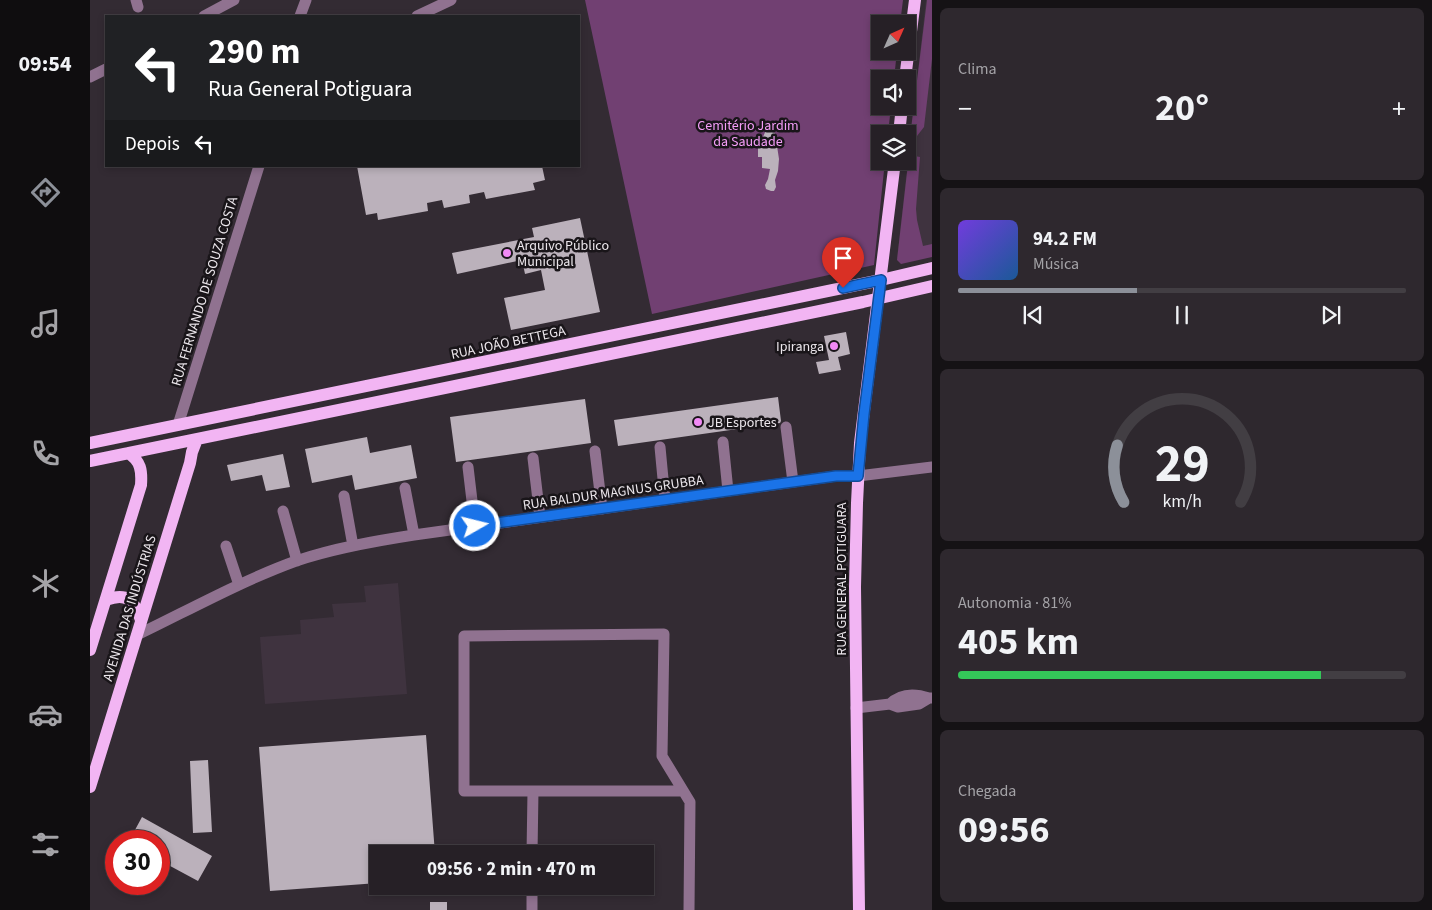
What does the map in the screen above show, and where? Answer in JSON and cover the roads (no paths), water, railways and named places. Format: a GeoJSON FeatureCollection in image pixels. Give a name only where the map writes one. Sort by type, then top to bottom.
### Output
{"type":"FeatureCollection","features":[{"type":"Feature","properties":{"kind":"main road"},"geometry":{"type":"LineString","coordinates":[[906,70],[915,0]]}},
{"type":"Feature","properties":{"kind":"main road","name":"RUA GENERAL POTIGUARA"},"geometry":{"type":"LineString","coordinates":[[858,910],[855,586],[858,476],[894,170]]}},
{"type":"Feature","properties":{"kind":"main road","name":"RUA JOÃO BETTEGA"},"geometry":{"type":"LineString","coordinates":[[90,444],[932,268]]}},
{"type":"Feature","properties":{"kind":"main road"},"geometry":{"type":"LineString","coordinates":[[90,461],[932,286]]}},
{"type":"Feature","properties":{"kind":"main road"},"geometry":{"type":"LineString","coordinates":[[545,349],[548,366]]}},
{"type":"Feature","properties":{"kind":"main road"},"geometry":{"type":"LineString","coordinates":[[525,353],[529,370]]}},
{"type":"Feature","properties":{"kind":"main road"},"geometry":{"type":"LineString","coordinates":[[228,415],[230,432]]}},
{"type":"Feature","properties":{"kind":"main road","name":"AVENIDA DAS INDÚSTRIAS"},"geometry":{"type":"LineString","coordinates":[[90,787],[197,439]]}},
{"type":"Feature","properties":{"kind":"main road","name":"AVENIDA DAS INDÚSTRIAS"},"geometry":{"type":"LineString","coordinates":[[90,650],[141,485],[142,471],[140,465],[128,453]]}},
{"type":"Feature","properties":{"kind":"main road"},"geometry":{"type":"LineString","coordinates":[[106,600],[120,596],[127,598],[137,608],[141,620]]}},
{"type":"Feature","properties":{"kind":"street"},"geometry":{"type":"LineString","coordinates":[[206,15],[234,0]]}},
{"type":"Feature","properties":{"kind":"street"},"geometry":{"type":"LineString","coordinates":[[419,15],[451,0]]}},
{"type":"Feature","properties":{"kind":"street"},"geometry":{"type":"LineString","coordinates":[[90,77],[105,69]]}},
{"type":"Feature","properties":{"kind":"street","name":"RUA FERNANDO DE SOUZA COSTA"},"geometry":{"type":"LineString","coordinates":[[178,426],[259,167]]}},
{"type":"Feature","properties":{"kind":"street"},"geometry":{"type":"LineString","coordinates":[[786,427],[793,482]]}},
{"type":"Feature","properties":{"kind":"street"},"geometry":{"type":"LineString","coordinates":[[723,442],[728,491]]}},
{"type":"Feature","properties":{"kind":"street"},"geometry":{"type":"LineString","coordinates":[[660,447],[665,500]]}},
{"type":"Feature","properties":{"kind":"street"},"geometry":{"type":"LineString","coordinates":[[595,451],[602,509]]}},
{"type":"Feature","properties":{"kind":"street"},"geometry":{"type":"LineString","coordinates":[[532,458],[540,517]]}},
{"type":"Feature","properties":{"kind":"street"},"geometry":{"type":"LineString","coordinates":[[468,467],[475,526]]}},
{"type":"Feature","properties":{"kind":"street","name":"RUA BALDUR MAGNUS GRUBBA"},"geometry":{"type":"LineString","coordinates":[[137,635],[239,585],[297,561],[353,546],[475,526],[836,476],[858,476],[932,467]]}},
{"type":"Feature","properties":{"kind":"street"},"geometry":{"type":"LineString","coordinates":[[406,488],[414,535]]}},
{"type":"Feature","properties":{"kind":"street"},"geometry":{"type":"LineString","coordinates":[[344,496],[353,546]]}},
{"type":"Feature","properties":{"kind":"street"},"geometry":{"type":"LineString","coordinates":[[284,511],[297,561]]}},
{"type":"Feature","properties":{"kind":"street"},"geometry":{"type":"LineString","coordinates":[[226,546],[239,585]]}},
{"type":"Feature","properties":{"kind":"street"},"geometry":{"type":"LineString","coordinates":[[683,791],[464,791],[464,636],[664,634],[662,756],[690,802],[689,910]]}},
{"type":"Feature","properties":{"kind":"street"},"geometry":{"type":"LineString","coordinates":[[856,708],[890,704],[897,697],[918,694],[930,698]]}},
{"type":"Feature","properties":{"kind":"street"},"geometry":{"type":"LineString","coordinates":[[532,791],[532,845]]}},
{"type":"Feature","properties":{"kind":"street"},"geometry":{"type":"LineString","coordinates":[[532,895],[532,910]]}},
{"type":"Feature","properties":{"kind":"place","name":"Arquivo Público Municipal"},"geometry":{"type":"Point","coordinates":[507,253]}},
{"type":"Feature","properties":{"kind":"place","name":"Ipiranga"},"geometry":{"type":"Point","coordinates":[834,346]}},
{"type":"Feature","properties":{"kind":"place","name":"JB Esportes"},"geometry":{"type":"Point","coordinates":[698,422]}},
{"type":"Feature","properties":{"kind":"park label","name":"Cemitério Jardim da Saudade"},"geometry":{"type":"Point","coordinates":[748,134]}}]}
